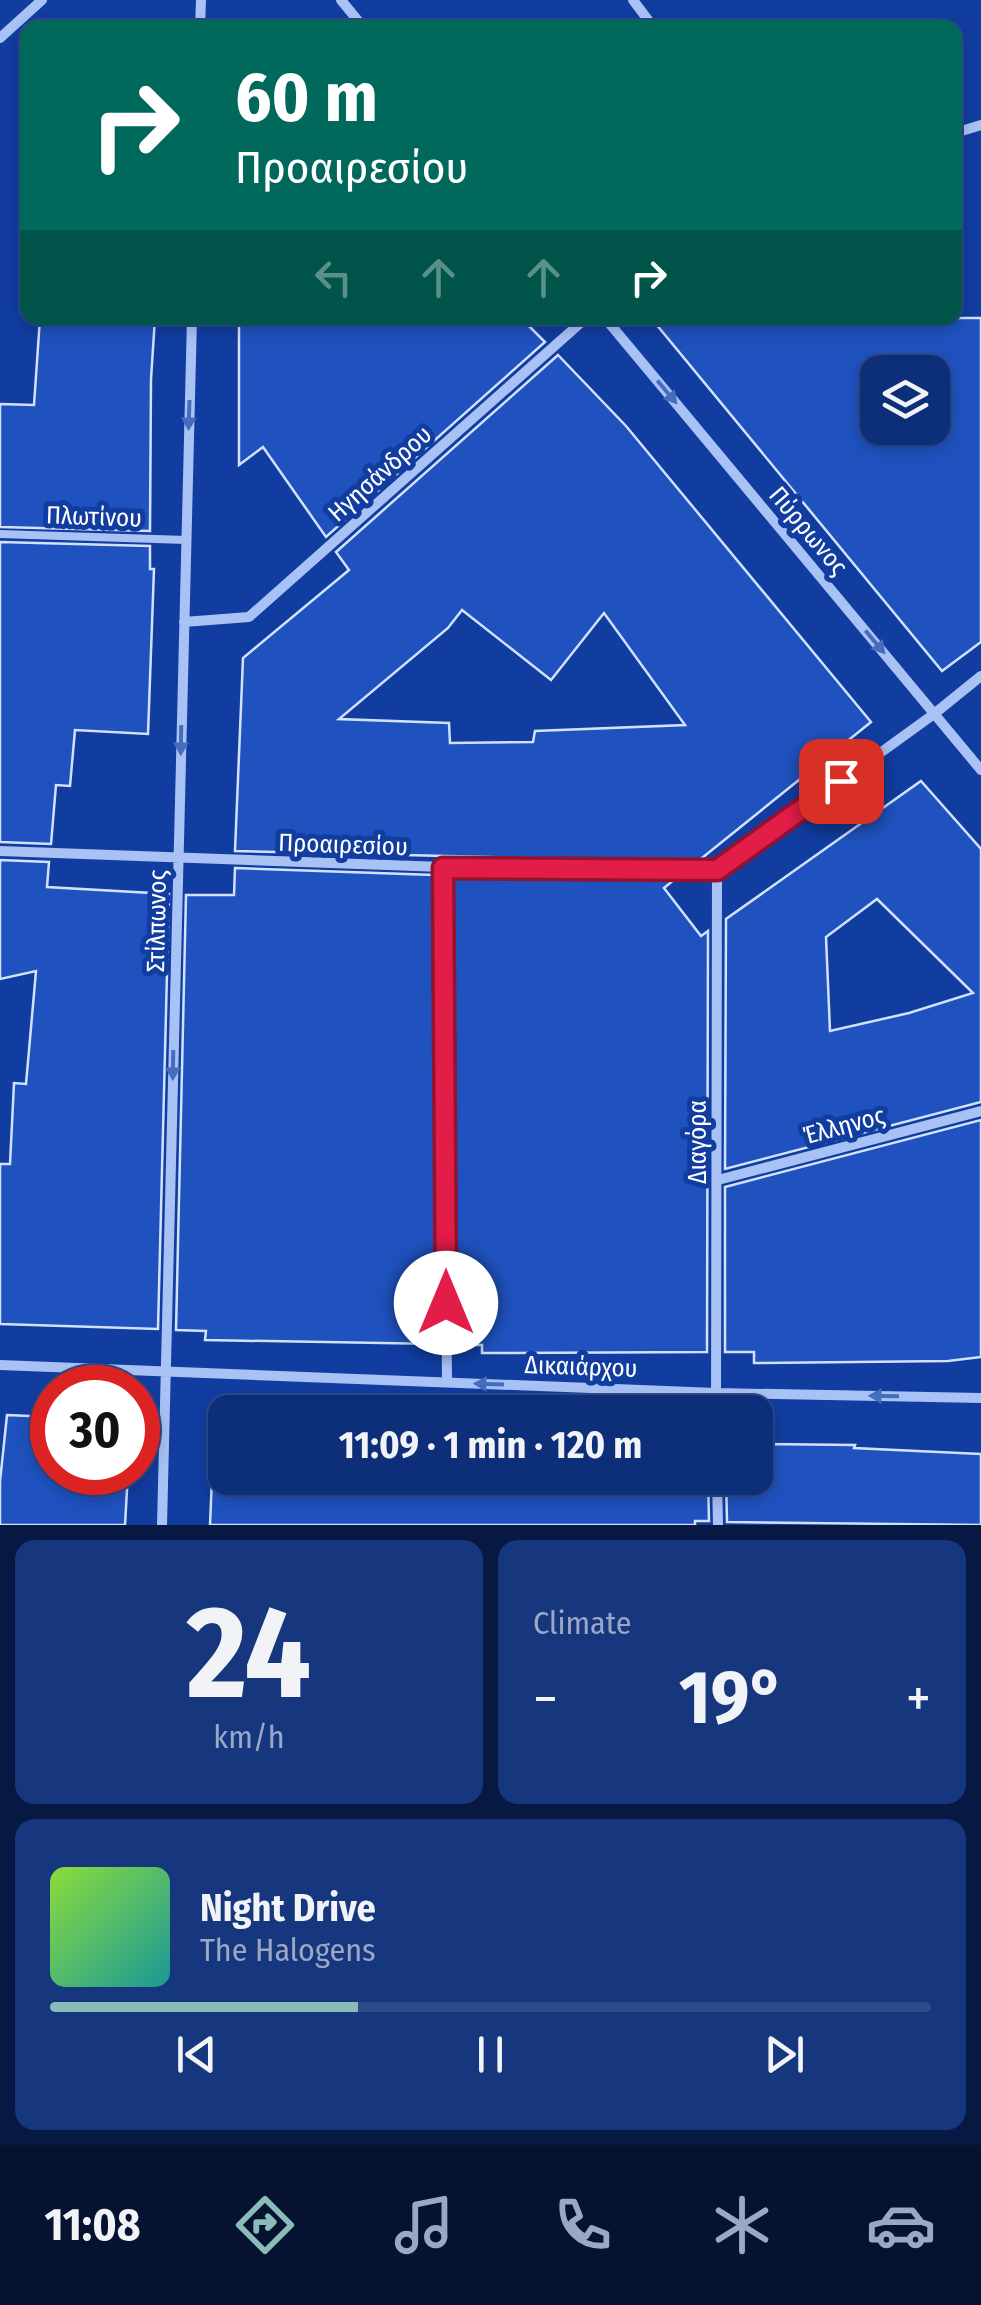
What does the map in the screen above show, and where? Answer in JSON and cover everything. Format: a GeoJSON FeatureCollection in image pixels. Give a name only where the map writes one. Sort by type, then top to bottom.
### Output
{"type":"FeatureCollection","features":[{"type":"Feature","properties":{"kind":"street"},"geometry":{"type":"LineString","coordinates":[[0,38],[42,0]]}},
{"type":"Feature","properties":{"kind":"street"},"geometry":{"type":"LineString","coordinates":[[341,0],[357,20]]}},
{"type":"Feature","properties":{"kind":"street","name":"Στίλπωνος"},"geometry":{"type":"LineString","coordinates":[[162,1525],[192,325]]}},
{"type":"Feature","properties":{"kind":"street","name":"Ηγησάνδρου"},"geometry":{"type":"LineString","coordinates":[[184,622],[249,617],[578,325]]}},
{"type":"Feature","properties":{"kind":"street","name":"Πύρρωνος"},"geometry":{"type":"LineString","coordinates":[[611,325],[981,770]]}},
{"type":"Feature","properties":{"kind":"street"},"geometry":{"type":"LineString","coordinates":[[717,870],[981,676]]}},
{"type":"Feature","properties":{"kind":"street","name":"Προαιρεσίου"},"geometry":{"type":"LineString","coordinates":[[0,851],[443,868],[717,870]]}},
{"type":"Feature","properties":{"kind":"street"},"geometry":{"type":"LineString","coordinates":[[443,868],[447,1382]]}},
{"type":"Feature","properties":{"kind":"street","name":"Διαγόρα"},"geometry":{"type":"LineString","coordinates":[[716,1393],[717,870]]}},
{"type":"Feature","properties":{"kind":"street","name":"Έλληνος"},"geometry":{"type":"LineString","coordinates":[[718,1180],[981,1111]]}},
{"type":"Feature","properties":{"kind":"street","name":"Δικαιάρχου"},"geometry":{"type":"LineString","coordinates":[[0,1365],[716,1393],[981,1398]]}},
{"type":"Feature","properties":{"kind":"street"},"geometry":{"type":"LineString","coordinates":[[717,1495],[718,1525]]}},
{"type":"Feature","properties":{"kind":"lane","name":"Πλωτίνου"},"geometry":{"type":"LineString","coordinates":[[0,534],[186,540]]}},
{"type":"Feature","properties":{"kind":"building"},"geometry":{"type":"Polygon","coordinates":[[[962,318],[981,318],[981,642],[942,671],[657,325],[962,325],[962,318]]]}},
{"type":"Feature","properties":{"kind":"building"},"geometry":{"type":"Polygon","coordinates":[[[40,325],[155,325],[150,531],[0,527],[0,404],[34,405],[40,325]]]}},
{"type":"Feature","properties":{"kind":"building"},"geometry":{"type":"Polygon","coordinates":[[[239,325],[528,325],[545,342],[326,537],[263,447],[239,465],[239,325]]]}},
{"type":"Feature","properties":{"kind":"building"},"geometry":{"type":"Polygon","coordinates":[[[558,355],[626,426],[871,722],[697,862],[235,851],[243,658],[349,570],[336,552],[558,355]],[[462,610],[448,628],[339,719],[449,723],[450,743],[533,742],[535,731],[685,725],[604,613],[551,680],[462,610]]]}},
{"type":"Feature","properties":{"kind":"building"},"geometry":{"type":"Polygon","coordinates":[[[0,542],[150,546],[150,569],[154,569],[148,734],[75,730],[70,786],[56,785],[51,844],[0,842],[0,542]]]}},
{"type":"Feature","properties":{"kind":"building"},"geometry":{"type":"Polygon","coordinates":[[[921,781],[981,849],[981,1102],[725,1169],[726,919],[921,781]],[[877,899],[826,937],[830,1031],[973,993],[877,899]]]}},
{"type":"Feature","properties":{"kind":"building"},"geometry":{"type":"Polygon","coordinates":[[[0,860],[49,862],[47,887],[169,894],[158,1329],[0,1324],[0,1164],[10,1164],[14,1083],[26,1084],[36,971],[0,979],[0,860]]]}},
{"type":"Feature","properties":{"kind":"building"},"geometry":{"type":"Polygon","coordinates":[[[235,868],[434,875],[438,1344],[205,1340],[206,1331],[176,1330],[186,895],[234,895],[235,868]]]}},
{"type":"Feature","properties":{"kind":"building"},"geometry":{"type":"Polygon","coordinates":[[[452,876],[675,879],[664,888],[701,936],[708,931],[707,1352],[482,1353],[482,1345],[455,1345],[452,876]]]}},
{"type":"Feature","properties":{"kind":"building"},"geometry":{"type":"Polygon","coordinates":[[[981,1120],[981,1357],[948,1361],[754,1363],[754,1352],[725,1352],[725,1187],[981,1120]]]}},
{"type":"Feature","properties":{"kind":"building"},"geometry":{"type":"Polygon","coordinates":[[[7,1415],[30,1416],[30,1495],[127,1495],[125,1525],[0,1525],[7,1415]]]}},
{"type":"Feature","properties":{"kind":"building"},"geometry":{"type":"Polygon","coordinates":[[[773,1444],[855,1445],[854,1448],[981,1454],[981,1525],[727,1522],[726,1495],[773,1495],[773,1444]]]}},
{"type":"Feature","properties":{"kind":"building"},"geometry":{"type":"Polygon","coordinates":[[[211,1495],[708,1495],[709,1521],[695,1521],[695,1525],[210,1525],[211,1495]]]}},
{"type":"Feature","properties":{"kind":"route"},"geometry":{"type":"LineString","coordinates":[[446,1303],[443,868],[717,870],[841,781]]}}]}
